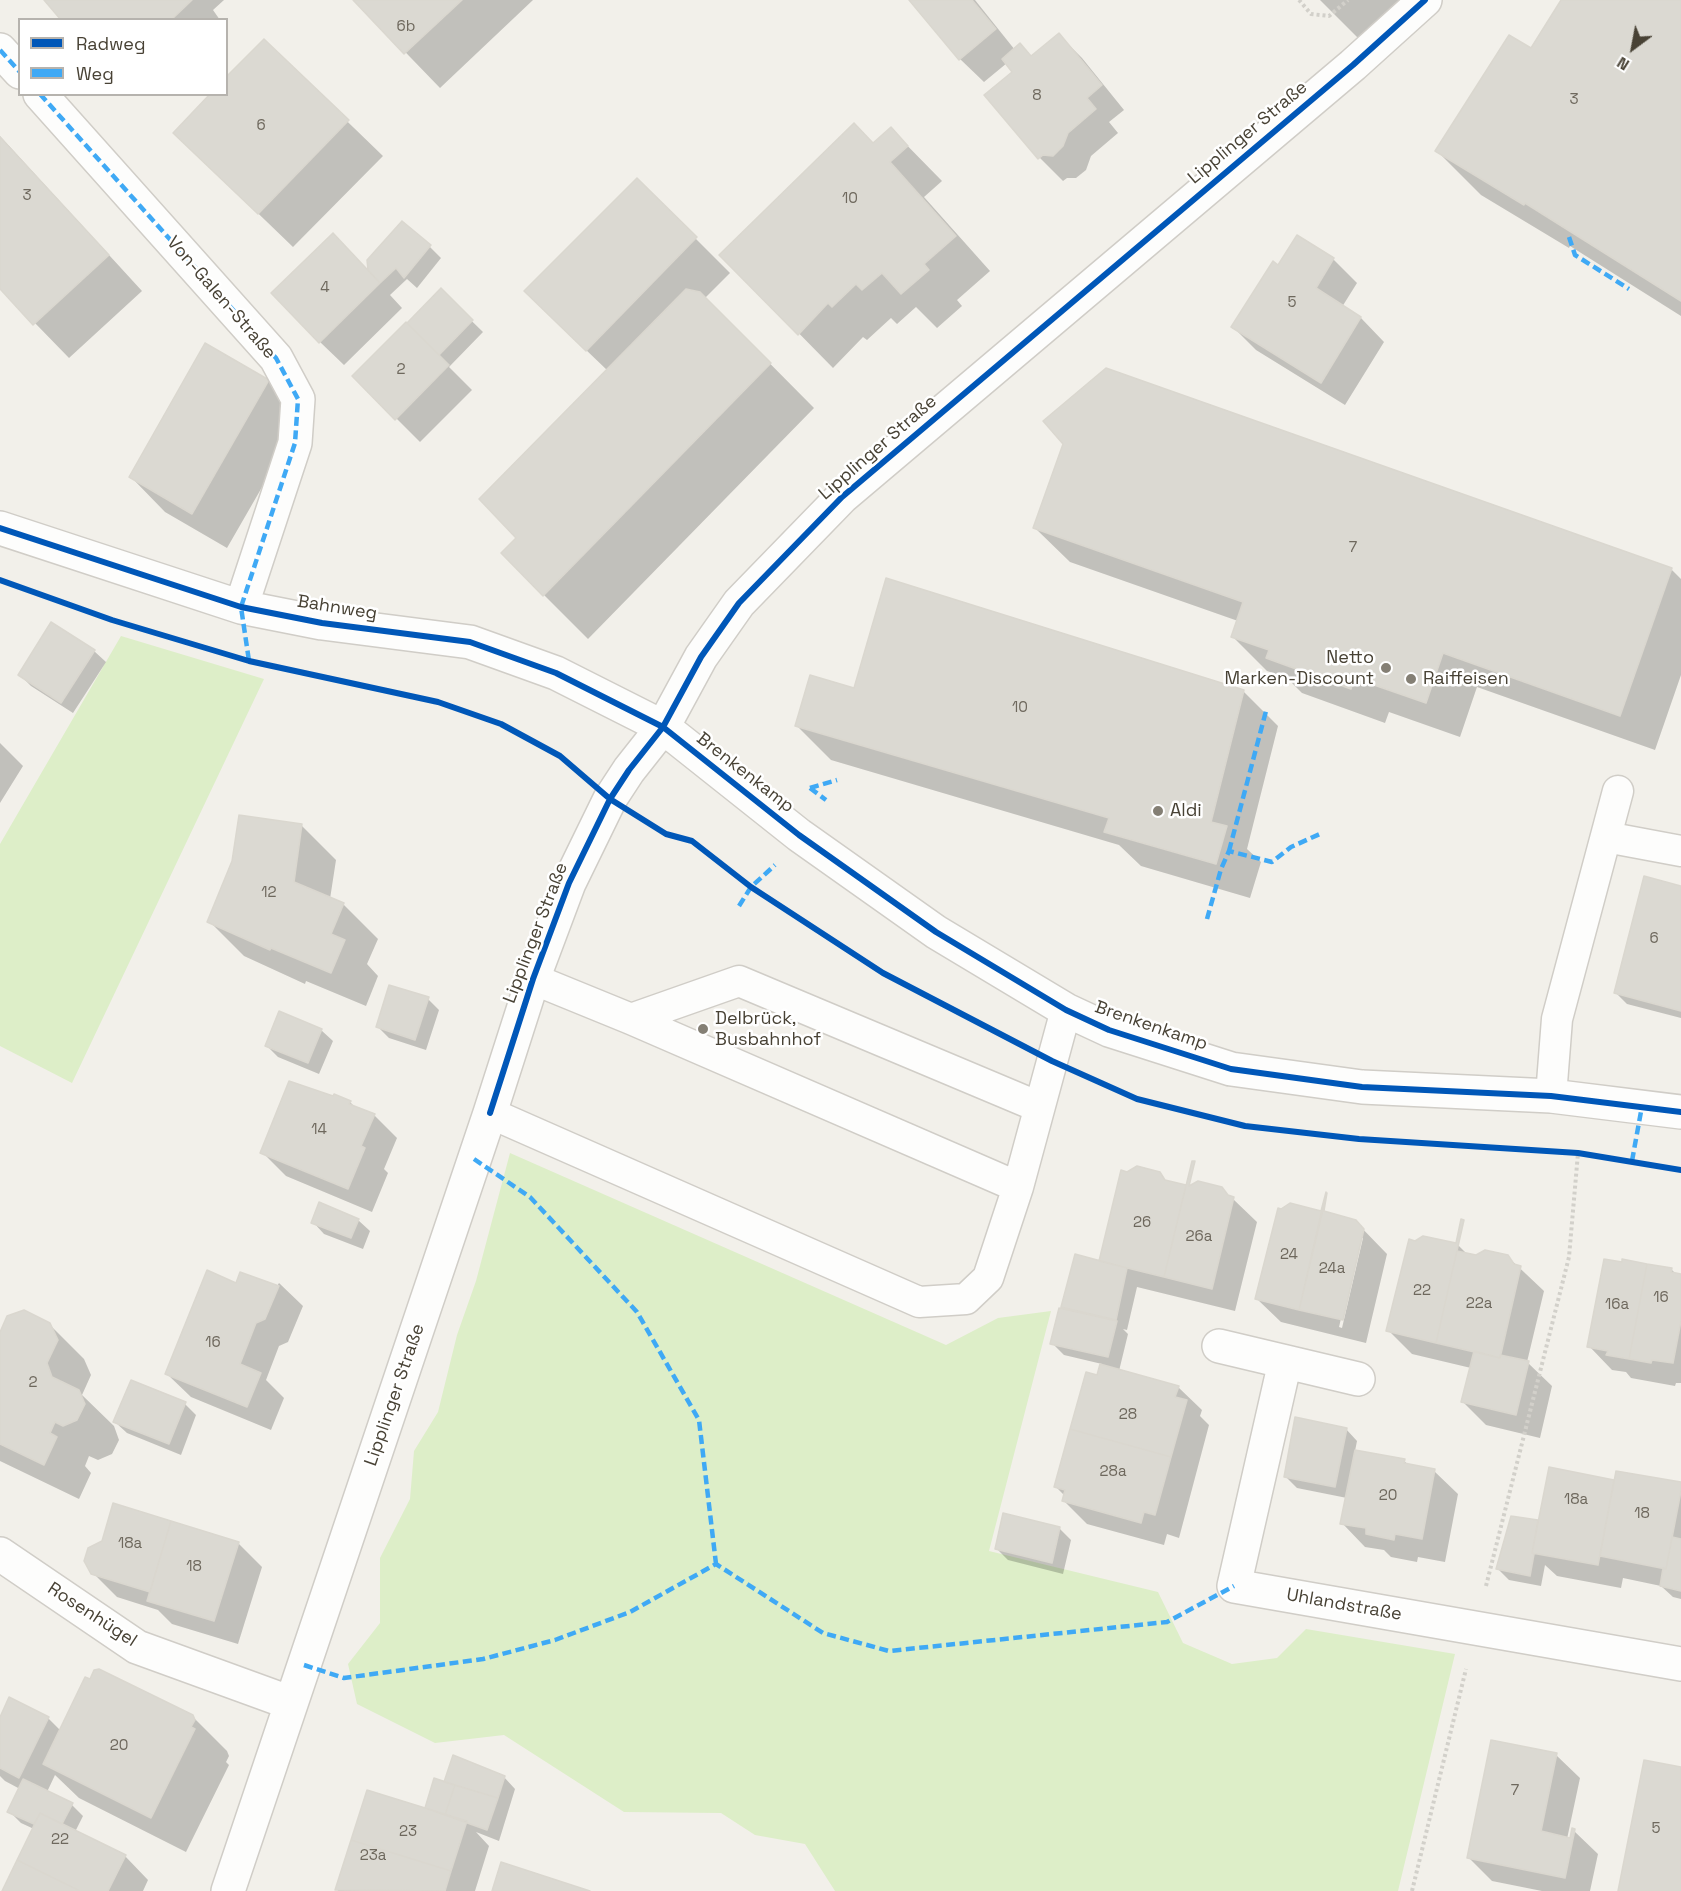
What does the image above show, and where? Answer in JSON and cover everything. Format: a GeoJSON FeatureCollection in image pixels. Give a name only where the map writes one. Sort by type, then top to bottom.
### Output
{"type":"FeatureCollection","features":[{"type":"Feature","properties":{"kind":"street","name":"Lipplinger Straße"},"geometry":{"type":"LineString","coordinates":[[228,1891],[533,979],[569,883],[610,799],[629,770],[663,727],[701,657],[739,603],[842,496],[1353,65],[1425,0]]}},
{"type":"Feature","properties":{"kind":"street"},"geometry":{"type":"LineString","coordinates":[[0,50],[18,70]]}},
{"type":"Feature","properties":{"kind":"street","name":"Von-Galen-Straße"},"geometry":{"type":"LineString","coordinates":[[42,96],[276,358],[298,399],[295,443],[241,607]]}},
{"type":"Feature","properties":{"kind":"street","name":"Bahnweg"},"geometry":{"type":"LineString","coordinates":[[0,528],[241,607],[322,623],[470,642],[556,673],[663,727]]}},
{"type":"Feature","properties":{"kind":"street","name":"Brenkenkamp"},"geometry":{"type":"LineString","coordinates":[[663,727],[799,835],[936,932],[1066,1010],[1109,1030],[1231,1069],[1362,1087],[1551,1096],[1681,1112]]}},
{"type":"Feature","properties":{"kind":"street"},"geometry":{"type":"LineString","coordinates":[[1219,1346],[1358,1379]]}},
{"type":"Feature","properties":{"kind":"street","name":"Uhlandstraße"},"geometry":{"type":"LineString","coordinates":[[1285,1362],[1234,1586],[1681,1664]]}},
{"type":"Feature","properties":{"kind":"street","name":"Rosenhügel"},"geometry":{"type":"LineString","coordinates":[[0,1554],[137,1647],[291,1703]]}},
{"type":"Feature","properties":{"kind":"lane"},"geometry":{"type":"LineString","coordinates":[[1551,1096],[1557,1019],[1618,791]]}},
{"type":"Feature","properties":{"kind":"lane"},"geometry":{"type":"LineString","coordinates":[[1606,837],[1681,851]]}},
{"type":"Feature","properties":{"kind":"lane"},"geometry":{"type":"LineString","coordinates":[[533,979],[631,1019],[1018,1187]]}},
{"type":"Feature","properties":{"kind":"lane"},"geometry":{"type":"LineString","coordinates":[[631,1019],[739,981],[1038,1107]]}},
{"type":"Feature","properties":{"kind":"lane"},"geometry":{"type":"LineString","coordinates":[[490,1113],[919,1302],[966,1299],[988,1278],[1018,1187],[1066,1010]]}},
{"type":"Feature","properties":{"kind":"path"},"geometry":{"type":"LineString","coordinates":[[1299,0],[1311,14],[1329,16],[1348,0]]}},
{"type":"Feature","properties":{"kind":"path"},"geometry":{"type":"LineString","coordinates":[[1412,1891],[1569,1257],[1578,1153]]}},
{"type":"Feature","properties":{"kind":"green space"},"geometry":{"type":"Polygon","coordinates":[[[121,636],[264,679],[72,1083],[0,1046],[0,844],[121,636]]]}},
{"type":"Feature","properties":{"kind":"green space"},"geometry":{"type":"Polygon","coordinates":[[[510,1153],[946,1345],[998,1318],[1051,1311],[989,1551],[1158,1592],[1183,1643],[1232,1664],[1277,1658],[1306,1629],[1455,1654],[1398,1891],[835,1891],[805,1844],[755,1835],[721,1813],[624,1812],[504,1735],[435,1743],[357,1704],[348,1664],[380,1623],[380,1558],[410,1499],[414,1451],[438,1412],[457,1335],[476,1281],[510,1153]]]}},
{"type":"Feature","properties":{"kind":"building"},"geometry":{"type":"Polygon","coordinates":[[[44,0],[192,0],[173,18],[59,18],[44,0]]]}},
{"type":"Feature","properties":{"kind":"building"},"geometry":{"type":"Polygon","coordinates":[[[353,0],[462,0],[404,54],[353,0]]]}},
{"type":"Feature","properties":{"kind":"building"},"geometry":{"type":"Polygon","coordinates":[[[909,0],[972,0],[996,29],[959,60],[909,0]]]}},
{"type":"Feature","properties":{"kind":"building"},"geometry":{"type":"Polygon","coordinates":[[[1561,0],[1681,0],[1681,301],[1525,203],[1524,205],[1435,151],[1509,35],[1531,48],[1561,0]]]}},
{"type":"Feature","properties":{"kind":"building"},"geometry":{"type":"Polygon","coordinates":[[[1059,33],[1102,85],[1087,98],[1096,109],[1068,133],[1063,146],[1053,156],[1043,155],[1038,159],[984,95],[1012,72],[1002,59],[1020,43],[1031,56],[1059,33]]]}},
{"type":"Feature","properties":{"kind":"building"},"geometry":{"type":"Polygon","coordinates":[[[264,39],[349,120],[258,214],[173,133],[208,96],[228,96],[228,75],[264,39]]]}},
{"type":"Feature","properties":{"kind":"building"},"geometry":{"type":"Polygon","coordinates":[[[854,123],[873,143],[891,127],[908,146],[890,162],[956,236],[924,264],[929,270],[901,294],[882,273],[862,290],[856,284],[832,307],[828,303],[798,335],[719,255],[854,123]]]}},
{"type":"Feature","properties":{"kind":"building"},"geometry":{"type":"Polygon","coordinates":[[[0,137],[109,255],[33,325],[0,289],[0,137]]]}},
{"type":"Feature","properties":{"kind":"building"},"geometry":{"type":"Polygon","coordinates":[[[637,178],[697,237],[586,351],[524,291],[637,178]]]}},
{"type":"Feature","properties":{"kind":"building"},"geometry":{"type":"Polygon","coordinates":[[[402,221],[431,245],[404,278],[396,268],[380,283],[368,270],[367,260],[402,221]]]}},
{"type":"Feature","properties":{"kind":"building"},"geometry":{"type":"Polygon","coordinates":[[[333,233],[380,283],[319,343],[271,293],[333,233]]]}},
{"type":"Feature","properties":{"kind":"building"},"geometry":{"type":"Polygon","coordinates":[[[1297,235],[1334,258],[1316,288],[1361,317],[1321,383],[1231,327],[1273,261],[1278,265],[1297,235]]]}},
{"type":"Feature","properties":{"kind":"building"},"geometry":{"type":"Polygon","coordinates":[[[441,288],[473,320],[439,355],[407,323],[441,288]]]}},
{"type":"Feature","properties":{"kind":"building"},"geometry":{"type":"Polygon","coordinates":[[[686,289],[700,292],[771,363],[543,596],[501,553],[516,538],[479,499],[686,289]]]}},
{"type":"Feature","properties":{"kind":"building"},"geometry":{"type":"Polygon","coordinates":[[[406,322],[449,365],[395,420],[352,376],[406,322]]]}},
{"type":"Feature","properties":{"kind":"building"},"geometry":{"type":"Polygon","coordinates":[[[205,343],[269,380],[192,514],[129,477],[205,343]]]}},
{"type":"Feature","properties":{"kind":"building"},"geometry":{"type":"Polygon","coordinates":[[[1106,368],[1672,568],[1620,716],[1443,653],[1426,703],[1354,678],[1351,689],[1266,658],[1269,650],[1231,637],[1243,602],[1033,528],[1063,444],[1043,421],[1106,368]]]}},
{"type":"Feature","properties":{"kind":"building"},"geometry":{"type":"Polygon","coordinates":[[[886,578],[1244,690],[1211,822],[1227,826],[1216,864],[1104,832],[1109,818],[795,726],[810,675],[854,688],[886,578]]]}},
{"type":"Feature","properties":{"kind":"building"},"geometry":{"type":"Polygon","coordinates":[[[51,622],[95,650],[61,703],[18,675],[51,622]]]}},
{"type":"Feature","properties":{"kind":"building"},"geometry":{"type":"Polygon","coordinates":[[[239,815],[302,824],[294,882],[344,903],[331,934],[345,940],[331,973],[271,948],[270,950],[207,922],[232,861],[239,815]]]}},
{"type":"Feature","properties":{"kind":"building"},"geometry":{"type":"Polygon","coordinates":[[[1644,876],[1681,886],[1681,1011],[1614,993],[1644,876]]]}},
{"type":"Feature","properties":{"kind":"building"},"geometry":{"type":"Polygon","coordinates":[[[389,985],[429,997],[415,1040],[376,1027],[389,985]]]}},
{"type":"Feature","properties":{"kind":"building"},"geometry":{"type":"Polygon","coordinates":[[[279,1011],[322,1029],[308,1063],[265,1046],[279,1011]]]}},
{"type":"Feature","properties":{"kind":"building"},"geometry":{"type":"Polygon","coordinates":[[[289,1081],[333,1096],[334,1094],[351,1101],[349,1104],[375,1114],[361,1146],[365,1148],[348,1189],[260,1153],[289,1081]]]}},
{"type":"Feature","properties":{"kind":"building"},"geometry":{"type":"Polygon","coordinates":[[[1192,1161],[1195,1161],[1189,1186],[1198,1181],[1222,1187],[1228,1195],[1234,1197],[1212,1289],[1164,1277],[1192,1161]]]}},
{"type":"Feature","properties":{"kind":"building"},"geometry":{"type":"Polygon","coordinates":[[[1137,1166],[1160,1172],[1165,1180],[1186,1185],[1164,1277],[1099,1261],[1121,1170],[1127,1172],[1137,1166]]]}},
{"type":"Feature","properties":{"kind":"building"},"geometry":{"type":"Polygon","coordinates":[[[1326,1192],[1299,1310],[1255,1299],[1278,1208],[1281,1209],[1290,1203],[1321,1211],[1326,1192]]]}},
{"type":"Feature","properties":{"kind":"building"},"geometry":{"type":"Polygon","coordinates":[[[1327,1193],[1324,1211],[1356,1220],[1364,1229],[1343,1320],[1299,1310],[1327,1193]]]}},
{"type":"Feature","properties":{"kind":"building"},"geometry":{"type":"Polygon","coordinates":[[[319,1202],[359,1219],[351,1238],[311,1223],[319,1202]]]}},
{"type":"Feature","properties":{"kind":"building"},"geometry":{"type":"Polygon","coordinates":[[[1461,1219],[1464,1220],[1436,1343],[1386,1331],[1409,1239],[1415,1241],[1423,1236],[1456,1243],[1461,1219]]]}},
{"type":"Feature","properties":{"kind":"building"},"geometry":{"type":"Polygon","coordinates":[[[1485,1250],[1508,1255],[1514,1264],[1521,1266],[1500,1358],[1436,1343],[1457,1251],[1476,1255],[1485,1250]]]}},
{"type":"Feature","properties":{"kind":"building"},"geometry":{"type":"Polygon","coordinates":[[[1075,1254],[1127,1268],[1116,1320],[1061,1307],[1075,1254]]]}},
{"type":"Feature","properties":{"kind":"building"},"geometry":{"type":"Polygon","coordinates":[[[1604,1259],[1622,1262],[1622,1259],[1647,1264],[1629,1359],[1606,1355],[1608,1351],[1587,1347],[1604,1259]]]}},
{"type":"Feature","properties":{"kind":"building"},"geometry":{"type":"Polygon","coordinates":[[[1647,1264],[1672,1268],[1671,1272],[1681,1274],[1681,1321],[1673,1363],[1652,1360],[1651,1363],[1629,1359],[1647,1264]]]}},
{"type":"Feature","properties":{"kind":"building"},"geometry":{"type":"Polygon","coordinates":[[[207,1270],[236,1283],[240,1272],[279,1286],[265,1319],[256,1323],[240,1364],[261,1373],[247,1407],[165,1374],[207,1270]]]}},
{"type":"Feature","properties":{"kind":"building"},"geometry":{"type":"Polygon","coordinates":[[[1059,1308],[1117,1321],[1108,1357],[1050,1344],[1059,1308]]]}},
{"type":"Feature","properties":{"kind":"building"},"geometry":{"type":"Polygon","coordinates":[[[24,1310],[50,1323],[58,1340],[47,1363],[52,1377],[79,1390],[85,1404],[77,1420],[63,1426],[55,1422],[50,1433],[57,1437],[44,1465],[0,1444],[0,1332],[7,1316],[24,1310]]]}},
{"type":"Feature","properties":{"kind":"building"},"geometry":{"type":"Polygon","coordinates":[[[1474,1351],[1500,1358],[1500,1355],[1529,1361],[1516,1415],[1461,1402],[1474,1351]]]}},
{"type":"Feature","properties":{"kind":"building"},"geometry":{"type":"Polygon","coordinates":[[[1100,1364],[1179,1386],[1175,1397],[1187,1400],[1171,1457],[1070,1429],[1086,1372],[1097,1375],[1100,1364]]]}},
{"type":"Feature","properties":{"kind":"building"},"geometry":{"type":"Polygon","coordinates":[[[131,1380],[186,1402],[169,1444],[113,1422],[131,1380]]]}},
{"type":"Feature","properties":{"kind":"building"},"geometry":{"type":"Polygon","coordinates":[[[1295,1417],[1347,1428],[1335,1487],[1284,1477],[1295,1417]]]}},
{"type":"Feature","properties":{"kind":"building"},"geometry":{"type":"Polygon","coordinates":[[[1070,1429],[1171,1457],[1155,1515],[1144,1512],[1141,1523],[1062,1501],[1065,1490],[1054,1487],[1070,1429]]]}},
{"type":"Feature","properties":{"kind":"building"},"geometry":{"type":"Polygon","coordinates":[[[1355,1450],[1405,1459],[1404,1463],[1435,1469],[1422,1539],[1395,1534],[1394,1540],[1366,1534],[1366,1528],[1340,1524],[1355,1450]]]}},
{"type":"Feature","properties":{"kind":"building"},"geometry":{"type":"Polygon","coordinates":[[[1549,1467],[1614,1480],[1598,1565],[1532,1553],[1549,1467]]]}},
{"type":"Feature","properties":{"kind":"building"},"geometry":{"type":"Polygon","coordinates":[[[1616,1471],[1681,1482],[1666,1569],[1600,1556],[1616,1471]]]}},
{"type":"Feature","properties":{"kind":"building"},"geometry":{"type":"Polygon","coordinates":[[[113,1503],[171,1521],[150,1592],[91,1574],[84,1561],[88,1548],[102,1541],[113,1503]]]}},
{"type":"Feature","properties":{"kind":"building"},"geometry":{"type":"Polygon","coordinates":[[[1003,1513],[1060,1527],[1052,1563],[995,1549],[1003,1513]]]}},
{"type":"Feature","properties":{"kind":"building"},"geometry":{"type":"Polygon","coordinates":[[[1511,1516],[1538,1520],[1530,1576],[1496,1569],[1511,1516]]]}},
{"type":"Feature","properties":{"kind":"building"},"geometry":{"type":"Polygon","coordinates":[[[171,1521],[239,1542],[214,1621],[147,1601],[171,1521]]]}},
{"type":"Feature","properties":{"kind":"building"},"geometry":{"type":"Polygon","coordinates":[[[1672,1537],[1681,1539],[1681,1591],[1660,1586],[1672,1537]]]}},
{"type":"Feature","properties":{"kind":"building"},"geometry":{"type":"Polygon","coordinates":[[[99,1669],[193,1715],[195,1720],[191,1727],[195,1729],[151,1818],[43,1764],[85,1677],[90,1679],[94,1670],[99,1669]]]}},
{"type":"Feature","properties":{"kind":"building"},"geometry":{"type":"Polygon","coordinates":[[[9,1697],[49,1717],[19,1778],[0,1768],[0,1717],[9,1697]]]}},
{"type":"Feature","properties":{"kind":"building"},"geometry":{"type":"Polygon","coordinates":[[[1491,1740],[1557,1753],[1541,1831],[1570,1838],[1572,1828],[1575,1829],[1565,1878],[1467,1858],[1491,1740]]]}},
{"type":"Feature","properties":{"kind":"building"},"geometry":{"type":"Polygon","coordinates":[[[453,1755],[505,1776],[498,1798],[444,1782],[453,1755]]]}},
{"type":"Feature","properties":{"kind":"building"},"geometry":{"type":"Polygon","coordinates":[[[1644,1760],[1681,1767],[1681,1891],[1618,1891],[1644,1760]]]}},
{"type":"Feature","properties":{"kind":"building"},"geometry":{"type":"Polygon","coordinates":[[[434,1778],[455,1785],[445,1815],[425,1808],[434,1778]]]}},
{"type":"Feature","properties":{"kind":"building"},"geometry":{"type":"Polygon","coordinates":[[[23,1779],[73,1803],[62,1824],[40,1813],[34,1824],[7,1812],[23,1779]]]}},
{"type":"Feature","properties":{"kind":"building"},"geometry":{"type":"Polygon","coordinates":[[[455,1785],[498,1798],[487,1830],[445,1815],[455,1785]]]}},
{"type":"Feature","properties":{"kind":"building"},"geometry":{"type":"Polygon","coordinates":[[[367,1790],[467,1821],[451,1871],[351,1840],[367,1790]]]}},
{"type":"Feature","properties":{"kind":"building"},"geometry":{"type":"Polygon","coordinates":[[[40,1813],[126,1855],[108,1891],[80,1891],[17,1860],[40,1813]]]}},
{"type":"Feature","properties":{"kind":"building"},"geometry":{"type":"Polygon","coordinates":[[[351,1840],[451,1871],[445,1891],[335,1890],[351,1840]]]}},
{"type":"Feature","properties":{"kind":"building"},"geometry":{"type":"Polygon","coordinates":[[[17,1860],[80,1891],[2,1891],[17,1860]]]}},
{"type":"Feature","properties":{"kind":"building"},"geometry":{"type":"Polygon","coordinates":[[[501,1862],[590,1891],[492,1891],[501,1862]]]}},
{"type":"Feature","properties":{"kind":"marked path"},"geometry":{"type":"LineString","coordinates":[[0,50],[18,70]]}},
{"type":"Feature","properties":{"kind":"marked path"},"geometry":{"type":"LineString","coordinates":[[42,96],[276,358],[298,399],[295,443],[241,607],[249,661]]}},
{"type":"Feature","properties":{"kind":"marked path"},"geometry":{"type":"LineString","coordinates":[[1569,237],[1575,255],[1629,289]]}},
{"type":"Feature","properties":{"kind":"marked path"},"geometry":{"type":"LineString","coordinates":[[1229,851],[1266,711]]}},
{"type":"Feature","properties":{"kind":"marked path"},"geometry":{"type":"LineString","coordinates":[[810,788],[837,780]]}},
{"type":"Feature","properties":{"kind":"marked path"},"geometry":{"type":"LineString","coordinates":[[810,788],[826,800]]}},
{"type":"Feature","properties":{"kind":"marked path"},"geometry":{"type":"LineString","coordinates":[[1207,919],[1221,869],[1229,851],[1272,862],[1291,847],[1322,833]]}},
{"type":"Feature","properties":{"kind":"marked path"},"geometry":{"type":"LineString","coordinates":[[739,906],[751,887],[775,865]]}},
{"type":"Feature","properties":{"kind":"marked path"},"geometry":{"type":"LineString","coordinates":[[1632,1161],[1642,1106]]}},
{"type":"Feature","properties":{"kind":"marked path"},"geometry":{"type":"LineString","coordinates":[[474,1159],[530,1197],[637,1312],[699,1420],[716,1564]]}},
{"type":"Feature","properties":{"kind":"marked path"},"geometry":{"type":"LineString","coordinates":[[304,1665],[344,1678],[483,1659],[555,1640],[630,1612],[716,1564],[823,1633],[889,1651],[1167,1622],[1234,1586]]}},
{"type":"Feature","properties":{"kind":"cycle path"},"geometry":{"type":"LineString","coordinates":[[490,1113],[533,979],[569,883],[610,799],[629,770],[663,727],[701,657],[739,603],[842,497],[1353,65],[1425,0]]}},
{"type":"Feature","properties":{"kind":"cycle path"},"geometry":{"type":"LineString","coordinates":[[0,528],[241,607],[322,623],[470,642],[556,673],[663,727],[799,835],[936,932],[1066,1010],[1109,1030],[1231,1069],[1362,1087],[1551,1096],[1681,1112]]}},
{"type":"Feature","properties":{"kind":"cycle path"},"geometry":{"type":"LineString","coordinates":[[0,580],[112,620],[249,661],[438,702],[501,724],[560,756],[610,799],[666,834],[692,841],[751,887],[883,973],[1052,1061],[1137,1099],[1245,1126],[1359,1139],[1578,1153],[1681,1170]]}},
{"type":"Feature","properties":{"kind":"place","name":"Netto Marken-Discount"},"geometry":{"type":"Point","coordinates":[1386,668]}},
{"type":"Feature","properties":{"kind":"place","name":"Raiffeisen"},"geometry":{"type":"Point","coordinates":[1411,679]}},
{"type":"Feature","properties":{"kind":"place","name":"Aldi"},"geometry":{"type":"Point","coordinates":[1158,811]}},
{"type":"Feature","properties":{"kind":"place","name":"Delbrück, Busbahnhof"},"geometry":{"type":"Point","coordinates":[703,1029]}}]}
